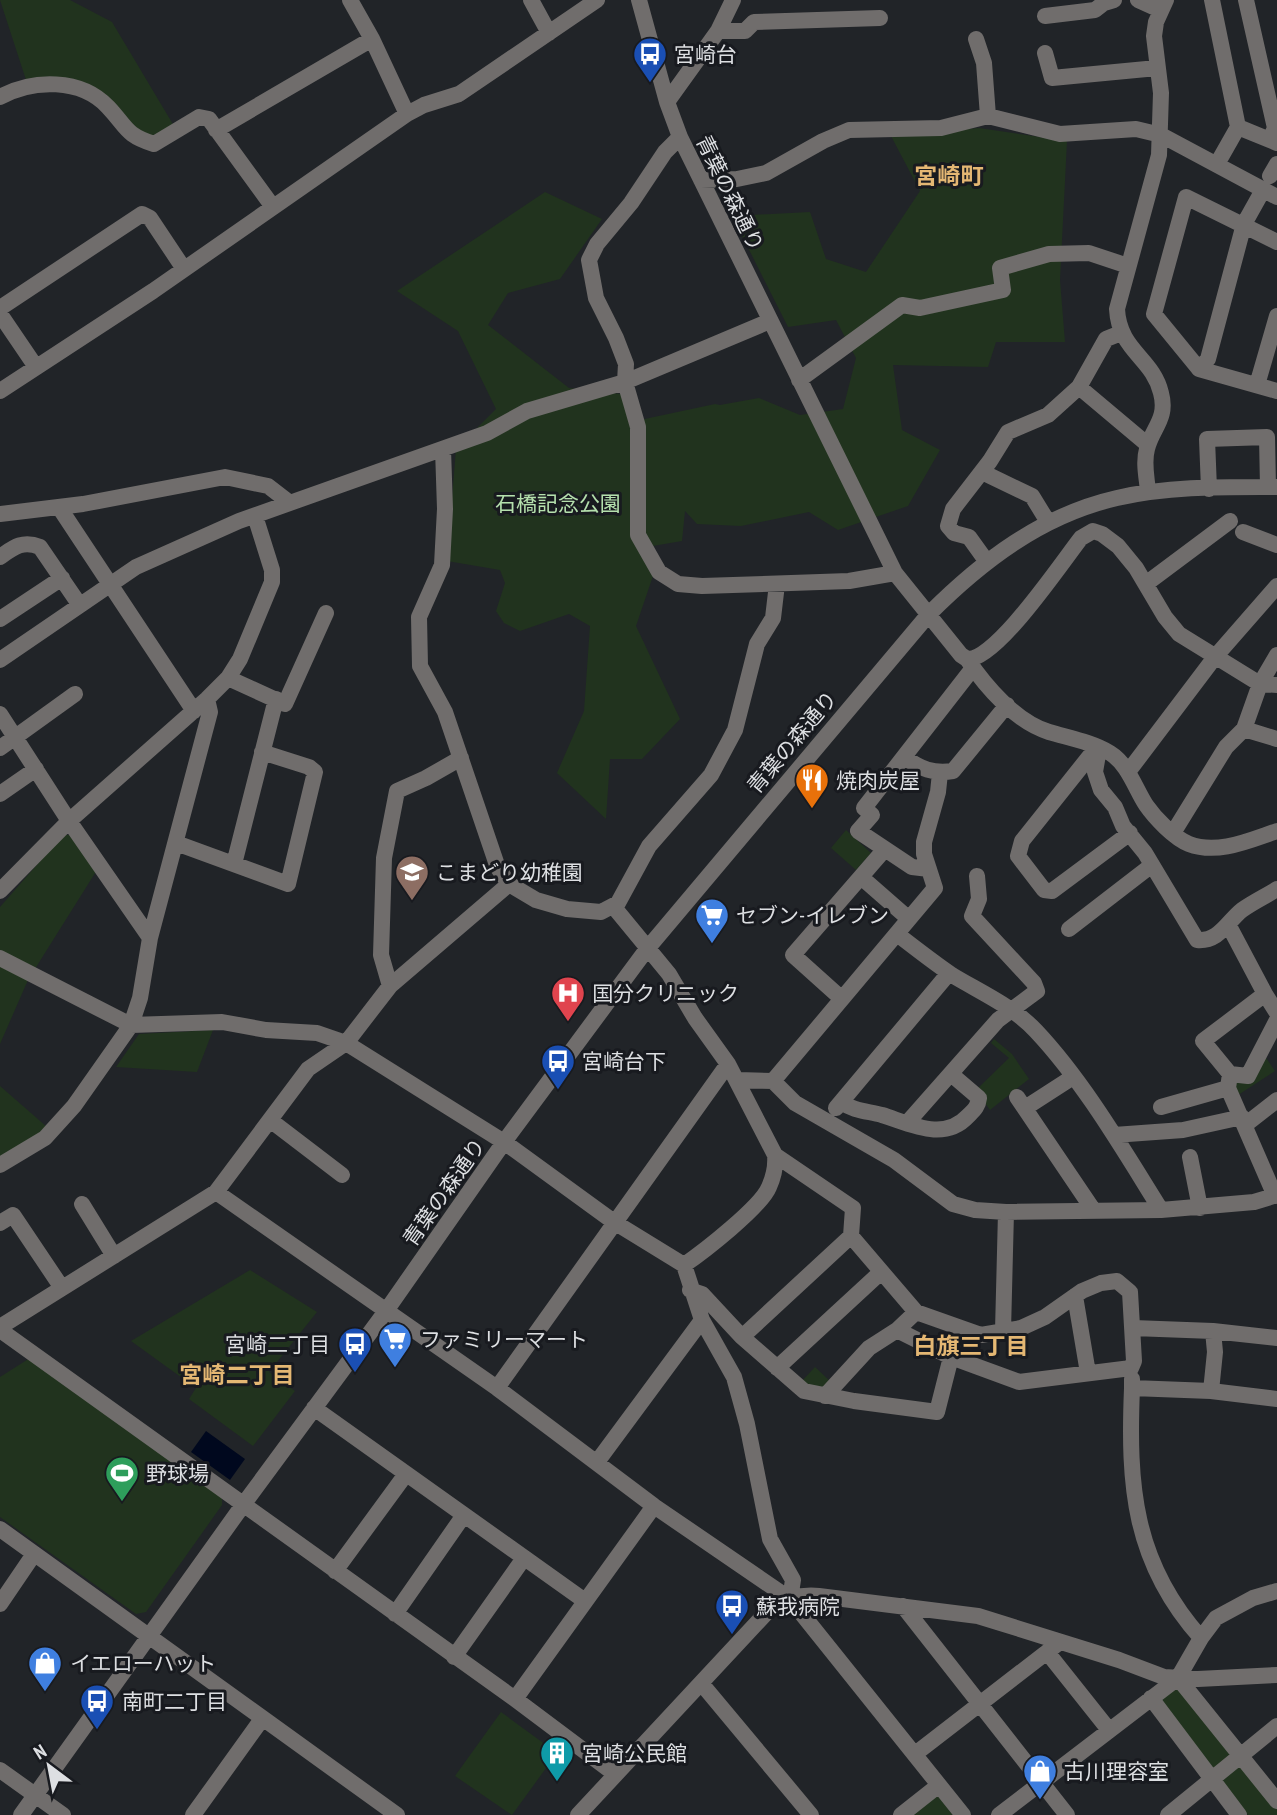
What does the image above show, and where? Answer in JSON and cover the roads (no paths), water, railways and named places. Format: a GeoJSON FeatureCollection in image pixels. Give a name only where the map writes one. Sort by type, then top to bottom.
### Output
{"type":"FeatureCollection","features":[{"type":"Feature","properties":{"kind":"street"},"geometry":{"type":"LineString","coordinates":[[350,0],[372,39],[407,114]]}},
{"type":"Feature","properties":{"kind":"street"},"geometry":{"type":"LineString","coordinates":[[531,0],[549,33]]}},
{"type":"Feature","properties":{"kind":"street"},"geometry":{"type":"LineString","coordinates":[[0,391],[184,269],[407,114],[424,105],[459,94],[597,0]]}},
{"type":"Feature","properties":{"kind":"street","name":"青葉の森通り"},"geometry":{"type":"LineString","coordinates":[[639,0],[667,103],[680,137],[895,573],[929,614]]}},
{"type":"Feature","properties":{"kind":"street"},"geometry":{"type":"LineString","coordinates":[[667,103],[718,31],[733,0]]}},
{"type":"Feature","properties":{"kind":"street"},"geometry":{"type":"LineString","coordinates":[[1045,16],[1095,10],[1114,0]]}},
{"type":"Feature","properties":{"kind":"street"},"geometry":{"type":"LineString","coordinates":[[1138,0],[1163,5],[1154,36],[1161,93],[1161,135],[1159,155],[1117,309],[1121,334],[1153,374],[1162,395],[1163,410],[1160,422],[1148,445],[1148,492]]}},
{"type":"Feature","properties":{"kind":"street"},"geometry":{"type":"LineString","coordinates":[[1212,0],[1238,127],[1217,164]]}},
{"type":"Feature","properties":{"kind":"street"},"geometry":{"type":"LineString","coordinates":[[1238,127],[1273,141],[1275,128],[1246,0]]}},
{"type":"Feature","properties":{"kind":"street"},"geometry":{"type":"LineString","coordinates":[[718,31],[745,31],[754,22],[880,18]]}},
{"type":"Feature","properties":{"kind":"street"},"geometry":{"type":"LineString","coordinates":[[216,130],[372,39]]}},
{"type":"Feature","properties":{"kind":"street"},"geometry":{"type":"LineString","coordinates":[[976,39],[984,63],[988,116]]}},
{"type":"Feature","properties":{"kind":"street"},"geometry":{"type":"LineString","coordinates":[[1045,53],[1052,78],[1157,68]]}},
{"type":"Feature","properties":{"kind":"street"},"geometry":{"type":"LineString","coordinates":[[0,97],[38,85],[70,85],[91,92],[108,106],[128,132],[154,144],[199,117],[209,119],[273,207]]}},
{"type":"Feature","properties":{"kind":"street"},"geometry":{"type":"LineString","coordinates":[[701,180],[737,179],[765,173],[849,130],[941,128],[988,116],[1060,134],[1136,129],[1161,135],[1217,164],[1272,182],[1244,224],[1208,359],[1199,369]]}},
{"type":"Feature","properties":{"kind":"street"},"geometry":{"type":"LineString","coordinates":[[680,137],[665,152],[631,203],[597,244],[589,260],[596,298],[626,364],[625,382],[638,428],[638,535],[659,572],[678,584],[849,581],[895,573]]}},
{"type":"Feature","properties":{"kind":"street"},"geometry":{"type":"LineString","coordinates":[[1277,242],[1186,197],[1154,314],[1199,369],[1277,391]]}},
{"type":"Feature","properties":{"kind":"street"},"geometry":{"type":"LineString","coordinates":[[0,308],[142,214],[150,218],[184,269]]}},
{"type":"Feature","properties":{"kind":"street"},"geometry":{"type":"LineString","coordinates":[[799,380],[902,305],[920,308],[1003,290],[1000,268],[1049,254],[1089,253],[1128,266]]}},
{"type":"Feature","properties":{"kind":"street"},"geometry":{"type":"LineString","coordinates":[[0,314],[36,367]]}},
{"type":"Feature","properties":{"kind":"street"},"geometry":{"type":"LineString","coordinates":[[1257,384],[1277,316]]}},
{"type":"Feature","properties":{"kind":"street"},"geometry":{"type":"LineString","coordinates":[[0,660],[136,567],[255,516],[487,433],[527,411],[625,382],[770,321]]}},
{"type":"Feature","properties":{"kind":"street"},"geometry":{"type":"LineString","coordinates":[[987,562],[969,537],[954,533],[948,526],[953,509],[1008,432],[1048,415],[1079,387],[1106,338],[1121,334]]}},
{"type":"Feature","properties":{"kind":"street"},"geometry":{"type":"LineString","coordinates":[[1079,387],[1148,445]]}},
{"type":"Feature","properties":{"kind":"street"},"geometry":{"type":"LineString","coordinates":[[1209,489],[1207,439],[1267,437],[1273,487]]}},
{"type":"Feature","properties":{"kind":"street"},"geometry":{"type":"LineString","coordinates":[[443,449],[445,509],[442,565],[419,617],[420,666],[445,712],[498,869],[509,884],[536,900],[567,909],[601,912],[618,903],[649,846],[710,775],[735,730],[757,644],[773,618],[777,584]]}},
{"type":"Feature","properties":{"kind":"street"},"geometry":{"type":"LineString","coordinates":[[982,472],[1032,496],[1048,522]]}},
{"type":"Feature","properties":{"kind":"street"},"geometry":{"type":"LineString","coordinates":[[1,509],[83,505],[225,477],[268,486],[290,503]]}},
{"type":"Feature","properties":{"kind":"street","name":"青葉の森通り"},"geometry":{"type":"LineString","coordinates":[[21,1815],[646,948],[929,614],[963,581],[1027,534],[1048,522],[1091,505],[1148,492],[1273,487]]}},
{"type":"Feature","properties":{"kind":"street"},"geometry":{"type":"LineString","coordinates":[[1091,505],[1102,534]]}},
{"type":"Feature","properties":{"kind":"street"},"geometry":{"type":"LineString","coordinates":[[59,507],[194,710]]}},
{"type":"Feature","properties":{"kind":"street"},"geometry":{"type":"LineString","coordinates":[[0,891],[69,821],[228,678],[240,659],[272,582],[272,570],[255,516]]}},
{"type":"Feature","properties":{"kind":"street"},"geometry":{"type":"LineString","coordinates":[[1147,583],[1237,527],[1277,545]]}},
{"type":"Feature","properties":{"kind":"street"},"geometry":{"type":"LineString","coordinates":[[929,869],[912,867],[858,831],[872,815],[864,808],[970,664],[1003,638],[1081,538],[1093,531],[1118,546],[1147,583],[1164,617],[1179,634],[1215,657],[1269,684]]}},
{"type":"Feature","properties":{"kind":"street"},"geometry":{"type":"LineString","coordinates":[[0,557],[19,544],[30,543],[40,547],[79,604]]}},
{"type":"Feature","properties":{"kind":"street"},"geometry":{"type":"LineString","coordinates":[[0,619],[62,578]]}},
{"type":"Feature","properties":{"kind":"street"},"geometry":{"type":"LineString","coordinates":[[1128,772],[1215,657],[1276,590]]}},
{"type":"Feature","properties":{"kind":"street"},"geometry":{"type":"LineString","coordinates":[[228,678],[285,704],[326,613]]}},
{"type":"Feature","properties":{"kind":"street"},"geometry":{"type":"LineString","coordinates":[[929,614],[961,655],[1007,705],[1029,724],[1111,753],[1128,772],[1146,806],[1172,833],[1188,844],[1206,848],[1233,846],[1277,831]]}},
{"type":"Feature","properties":{"kind":"street"},"geometry":{"type":"LineString","coordinates":[[1172,833],[1226,747],[1244,729],[1269,684],[1277,655]]}},
{"type":"Feature","properties":{"kind":"street"},"geometry":{"type":"LineString","coordinates":[[0,748],[75,694]]}},
{"type":"Feature","properties":{"kind":"street"},"geometry":{"type":"LineString","coordinates":[[0,1165],[45,1138],[74,1105],[131,1025],[140,998],[150,939],[210,712],[207,699]]}},
{"type":"Feature","properties":{"kind":"street"},"geometry":{"type":"LineString","coordinates":[[233,864],[276,699]]}},
{"type":"Feature","properties":{"kind":"street"},"geometry":{"type":"LineString","coordinates":[[904,757],[922,769],[940,773],[953,771],[1007,705]]}},
{"type":"Feature","properties":{"kind":"street"},"geometry":{"type":"LineString","coordinates":[[0,714],[150,939]]}},
{"type":"Feature","properties":{"kind":"street"},"geometry":{"type":"LineString","coordinates":[[1244,729],[1277,739]]}},
{"type":"Feature","properties":{"kind":"street"},"geometry":{"type":"LineString","coordinates":[[1099,749],[1095,772],[1101,790],[1115,807],[1123,826],[1152,865],[1197,940],[1207,941],[1229,926],[1241,911],[1277,889]]}},
{"type":"Feature","properties":{"kind":"street"},"geometry":{"type":"LineString","coordinates":[[1099,749],[1089,757],[1022,841],[1018,856],[1044,890],[1052,891],[1130,833]]}},
{"type":"Feature","properties":{"kind":"street"},"geometry":{"type":"LineString","coordinates":[[176,843],[288,884],[316,772],[309,767],[262,752]]}},
{"type":"Feature","properties":{"kind":"street"},"geometry":{"type":"LineString","coordinates":[[390,986],[381,955],[384,858],[397,791],[461,758]]}},
{"type":"Feature","properties":{"kind":"street"},"geometry":{"type":"LineString","coordinates":[[0,794],[36,769]]}},
{"type":"Feature","properties":{"kind":"street"},"geometry":{"type":"LineString","coordinates":[[773,1081],[935,888],[924,854],[924,842],[938,792],[940,773]]}},
{"type":"Feature","properties":{"kind":"street"},"geometry":{"type":"LineString","coordinates":[[842,999],[793,955],[885,849]]}},
{"type":"Feature","properties":{"kind":"street"},"geometry":{"type":"LineString","coordinates":[[1069,929],[1152,865]]}},
{"type":"Feature","properties":{"kind":"street"},"geometry":{"type":"LineString","coordinates":[[907,1123],[998,1020],[1037,990],[1034,983],[972,916],[979,899],[977,876]]}},
{"type":"Feature","properties":{"kind":"street"},"geometry":{"type":"LineString","coordinates":[[861,877],[909,919]]}},
{"type":"Feature","properties":{"kind":"street"},"geometry":{"type":"LineString","coordinates":[[509,884],[390,986],[346,1043],[308,1069],[216,1192],[0,1329],[515,1699],[615,1774]]}},
{"type":"Feature","properties":{"kind":"street"},"geometry":{"type":"LineString","coordinates":[[613,906],[669,974],[695,1018],[728,1064],[775,1155],[776,1166],[769,1190],[733,1226],[684,1265]]}},
{"type":"Feature","properties":{"kind":"street"},"geometry":{"type":"LineString","coordinates":[[1229,926],[1277,1013]]}},
{"type":"Feature","properties":{"kind":"street"},"geometry":{"type":"LineString","coordinates":[[897,934],[949,973],[1011,1010],[1035,1030],[1073,1077],[1114,1135],[1161,1210]]}},
{"type":"Feature","properties":{"kind":"street"},"geometry":{"type":"LineString","coordinates":[[0,958],[131,1025],[222,1022],[266,1030],[317,1033],[346,1043],[505,1142],[614,1222],[684,1265],[702,1320],[734,1377],[747,1424],[770,1539],[793,1580],[789,1599]]}},
{"type":"Feature","properties":{"kind":"street"},"geometry":{"type":"LineString","coordinates":[[825,1119],[949,973]]}},
{"type":"Feature","properties":{"kind":"street"},"geometry":{"type":"LineString","coordinates":[[738,1080],[773,1081],[795,1103],[894,1160],[953,1204],[975,1210],[1161,1210],[1254,1202],[1276,1195],[1243,1121],[1229,1081],[1203,1041],[1265,994]]}},
{"type":"Feature","properties":{"kind":"street"},"geometry":{"type":"LineString","coordinates":[[1161,1107],[1248,1076],[1277,1020]]}},
{"type":"Feature","properties":{"kind":"street"},"geometry":{"type":"LineString","coordinates":[[497,1388],[728,1064]]}},
{"type":"Feature","properties":{"kind":"street"},"geometry":{"type":"LineString","coordinates":[[841,1102],[852,1110],[876,1113],[930,1130],[949,1130],[963,1122],[978,1105],[979,1098],[951,1074]]}},
{"type":"Feature","properties":{"kind":"street"},"geometry":{"type":"LineString","coordinates":[[1073,1077],[1021,1102],[1094,1211]]}},
{"type":"Feature","properties":{"kind":"street"},"geometry":{"type":"LineString","coordinates":[[1114,1135],[1183,1130],[1243,1121],[1277,1100]]}},
{"type":"Feature","properties":{"kind":"street"},"geometry":{"type":"LineString","coordinates":[[270,1120],[342,1175]]}},
{"type":"Feature","properties":{"kind":"street"},"geometry":{"type":"LineString","coordinates":[[743,1337],[851,1236],[853,1208],[775,1155]]}},
{"type":"Feature","properties":{"kind":"street"},"geometry":{"type":"LineString","coordinates":[[1189,1157],[1200,1208]]}},
{"type":"Feature","properties":{"kind":"street"},"geometry":{"type":"LineString","coordinates":[[216,1192],[497,1388],[654,1506],[789,1599],[963,1815]]}},
{"type":"Feature","properties":{"kind":"street"},"geometry":{"type":"LineString","coordinates":[[82,1204],[114,1256]]}},
{"type":"Feature","properties":{"kind":"street"},"geometry":{"type":"LineString","coordinates":[[1003,1331],[1006,1212]]}},
{"type":"Feature","properties":{"kind":"street"},"geometry":{"type":"LineString","coordinates":[[0,1223],[13,1215],[62,1288]]}},
{"type":"Feature","properties":{"kind":"street"},"geometry":{"type":"LineString","coordinates":[[851,1236],[916,1312],[981,1335],[1021,1328],[1045,1317],[1074,1296],[1101,1283],[1117,1281],[1130,1292],[1134,1361],[1131,1368],[1133,1494],[1137,1515],[1155,1568],[1168,1595],[1182,1617],[1201,1637]]}},
{"type":"Feature","properties":{"kind":"street"},"geometry":{"type":"LineString","coordinates":[[777,1368],[881,1272]]}},
{"type":"Feature","properties":{"kind":"street"},"geometry":{"type":"LineString","coordinates":[[690,1290],[702,1294],[743,1337],[804,1391],[937,1412],[951,1357]]}},
{"type":"Feature","properties":{"kind":"street"},"geometry":{"type":"LineString","coordinates":[[1074,1296],[1087,1373]]}},
{"type":"Feature","properties":{"kind":"street"},"geometry":{"type":"LineString","coordinates":[[825,1396],[869,1348],[897,1331],[916,1312]]}},
{"type":"Feature","properties":{"kind":"street"},"geometry":{"type":"LineString","coordinates":[[597,1462],[702,1320]]}},
{"type":"Feature","properties":{"kind":"street"},"geometry":{"type":"LineString","coordinates":[[1133,1328],[1213,1331],[1277,1338]]}},
{"type":"Feature","properties":{"kind":"street"},"geometry":{"type":"LineString","coordinates":[[897,1331],[951,1357],[1019,1382],[1131,1368]]}},
{"type":"Feature","properties":{"kind":"street"},"geometry":{"type":"LineString","coordinates":[[1211,1391],[1215,1352],[1213,1331]]}},
{"type":"Feature","properties":{"kind":"street"},"geometry":{"type":"LineString","coordinates":[[1132,1388],[1211,1391],[1277,1399]]}},
{"type":"Feature","properties":{"kind":"street"},"geometry":{"type":"LineString","coordinates":[[314,1408],[585,1601]]}},
{"type":"Feature","properties":{"kind":"street"},"geometry":{"type":"LineString","coordinates":[[335,1571],[406,1474]]}},
{"type":"Feature","properties":{"kind":"street"},"geometry":{"type":"LineString","coordinates":[[515,1699],[654,1506]]}},
{"type":"Feature","properties":{"kind":"street"},"geometry":{"type":"LineString","coordinates":[[395,1614],[464,1515]]}},
{"type":"Feature","properties":{"kind":"street"},"geometry":{"type":"LineString","coordinates":[[0,1529],[397,1815]]}},
{"type":"Feature","properties":{"kind":"street"},"geometry":{"type":"LineString","coordinates":[[0,1604],[34,1554]]}},
{"type":"Feature","properties":{"kind":"street"},"geometry":{"type":"LineString","coordinates":[[454,1657],[524,1558]]}},
{"type":"Feature","properties":{"kind":"street"},"geometry":{"type":"LineString","coordinates":[[999,1815],[1178,1678],[1201,1637],[1216,1618],[1253,1598],[1277,1591]]}},
{"type":"Feature","properties":{"kind":"street"},"geometry":{"type":"LineString","coordinates":[[578,1815],[772,1607],[808,1594],[978,1616],[1054,1647],[1119,1660],[1153,1674],[1178,1678],[1277,1675]]}},
{"type":"Feature","properties":{"kind":"street"},"geometry":{"type":"LineString","coordinates":[[903,1606],[1067,1815]]}},
{"type":"Feature","properties":{"kind":"street"},"geometry":{"type":"LineString","coordinates":[[915,1754],[1054,1647]]}},
{"type":"Feature","properties":{"kind":"street"},"geometry":{"type":"LineString","coordinates":[[1054,1647],[1110,1730]]}},
{"type":"Feature","properties":{"kind":"street"},"geometry":{"type":"LineString","coordinates":[[1178,1678],[1277,1801]]}},
{"type":"Feature","properties":{"kind":"street"},"geometry":{"type":"LineString","coordinates":[[701,1683],[810,1815]]}},
{"type":"Feature","properties":{"kind":"street"},"geometry":{"type":"LineString","coordinates":[[1151,1698],[1238,1815]]}},
{"type":"Feature","properties":{"kind":"street"},"geometry":{"type":"LineString","coordinates":[[193,1815],[262,1719]]}},
{"type":"Feature","properties":{"kind":"street"},"geometry":{"type":"LineString","coordinates":[[1168,1815],[1277,1727]]}},
{"type":"Feature","properties":{"kind":"street"},"geometry":{"type":"LineString","coordinates":[[0,1770],[63,1815]]}},
{"type":"Feature","properties":{"kind":"street"},"geometry":{"type":"LineString","coordinates":[[901,1815],[939,1786]]}},
{"type":"Feature","properties":{"kind":"street"},"geometry":{"type":"LineString","coordinates":[[366,1815],[376,1801]]}},
{"type":"Feature","properties":{"kind":"water"},"geometry":{"type":"Polygon","coordinates":[[[206,1431],[245,1459],[230,1480],[191,1452],[206,1431]]]}},
{"type":"Feature","properties":{"kind":"place","name":"宮崎台"},"geometry":{"type":"Point","coordinates":[650,84]}},
{"type":"Feature","properties":{"kind":"place","name":"焼肉炭屋"},"geometry":{"type":"Point","coordinates":[812,810]}},
{"type":"Feature","properties":{"kind":"place","name":"こまどり幼稚園"},"geometry":{"type":"Point","coordinates":[412,902]}},
{"type":"Feature","properties":{"kind":"place","name":"セブン-イレブン"},"geometry":{"type":"Point","coordinates":[712,945]}},
{"type":"Feature","properties":{"kind":"place","name":"国分クリニック"},"geometry":{"type":"Point","coordinates":[568,1023]}},
{"type":"Feature","properties":{"kind":"place","name":"宮崎台下"},"geometry":{"type":"Point","coordinates":[558,1091]}},
{"type":"Feature","properties":{"kind":"place","name":"ファミリーマート"},"geometry":{"type":"Point","coordinates":[395,1369]}},
{"type":"Feature","properties":{"kind":"place","name":"宮崎二丁目"},"geometry":{"type":"Point","coordinates":[355,1374]}},
{"type":"Feature","properties":{"kind":"place","name":"野球場"},"geometry":{"type":"Point","coordinates":[122,1503]}},
{"type":"Feature","properties":{"kind":"place","name":"蘇我病院"},"geometry":{"type":"Point","coordinates":[732,1636]}},
{"type":"Feature","properties":{"kind":"place","name":"イエローハット"},"geometry":{"type":"Point","coordinates":[45,1693]}},
{"type":"Feature","properties":{"kind":"place","name":"南町二丁目"},"geometry":{"type":"Point","coordinates":[97,1731]}},
{"type":"Feature","properties":{"kind":"place","name":"宮崎公民館"},"geometry":{"type":"Point","coordinates":[557,1783]}},
{"type":"Feature","properties":{"kind":"place","name":"古川理容室"},"geometry":{"type":"Point","coordinates":[1040,1801]}},
{"type":"Feature","properties":{"kind":"district","name":"宮崎町"},"geometry":{"type":"Point","coordinates":[949,175]}},
{"type":"Feature","properties":{"kind":"district","name":"白旗三丁目"},"geometry":{"type":"Point","coordinates":[971,1345]}},
{"type":"Feature","properties":{"kind":"district","name":"宮崎二丁目"},"geometry":{"type":"Point","coordinates":[237,1374]}},
{"type":"Feature","properties":{"kind":"park label","name":"石橋記念公園"},"geometry":{"type":"Point","coordinates":[558,503]}}]}
